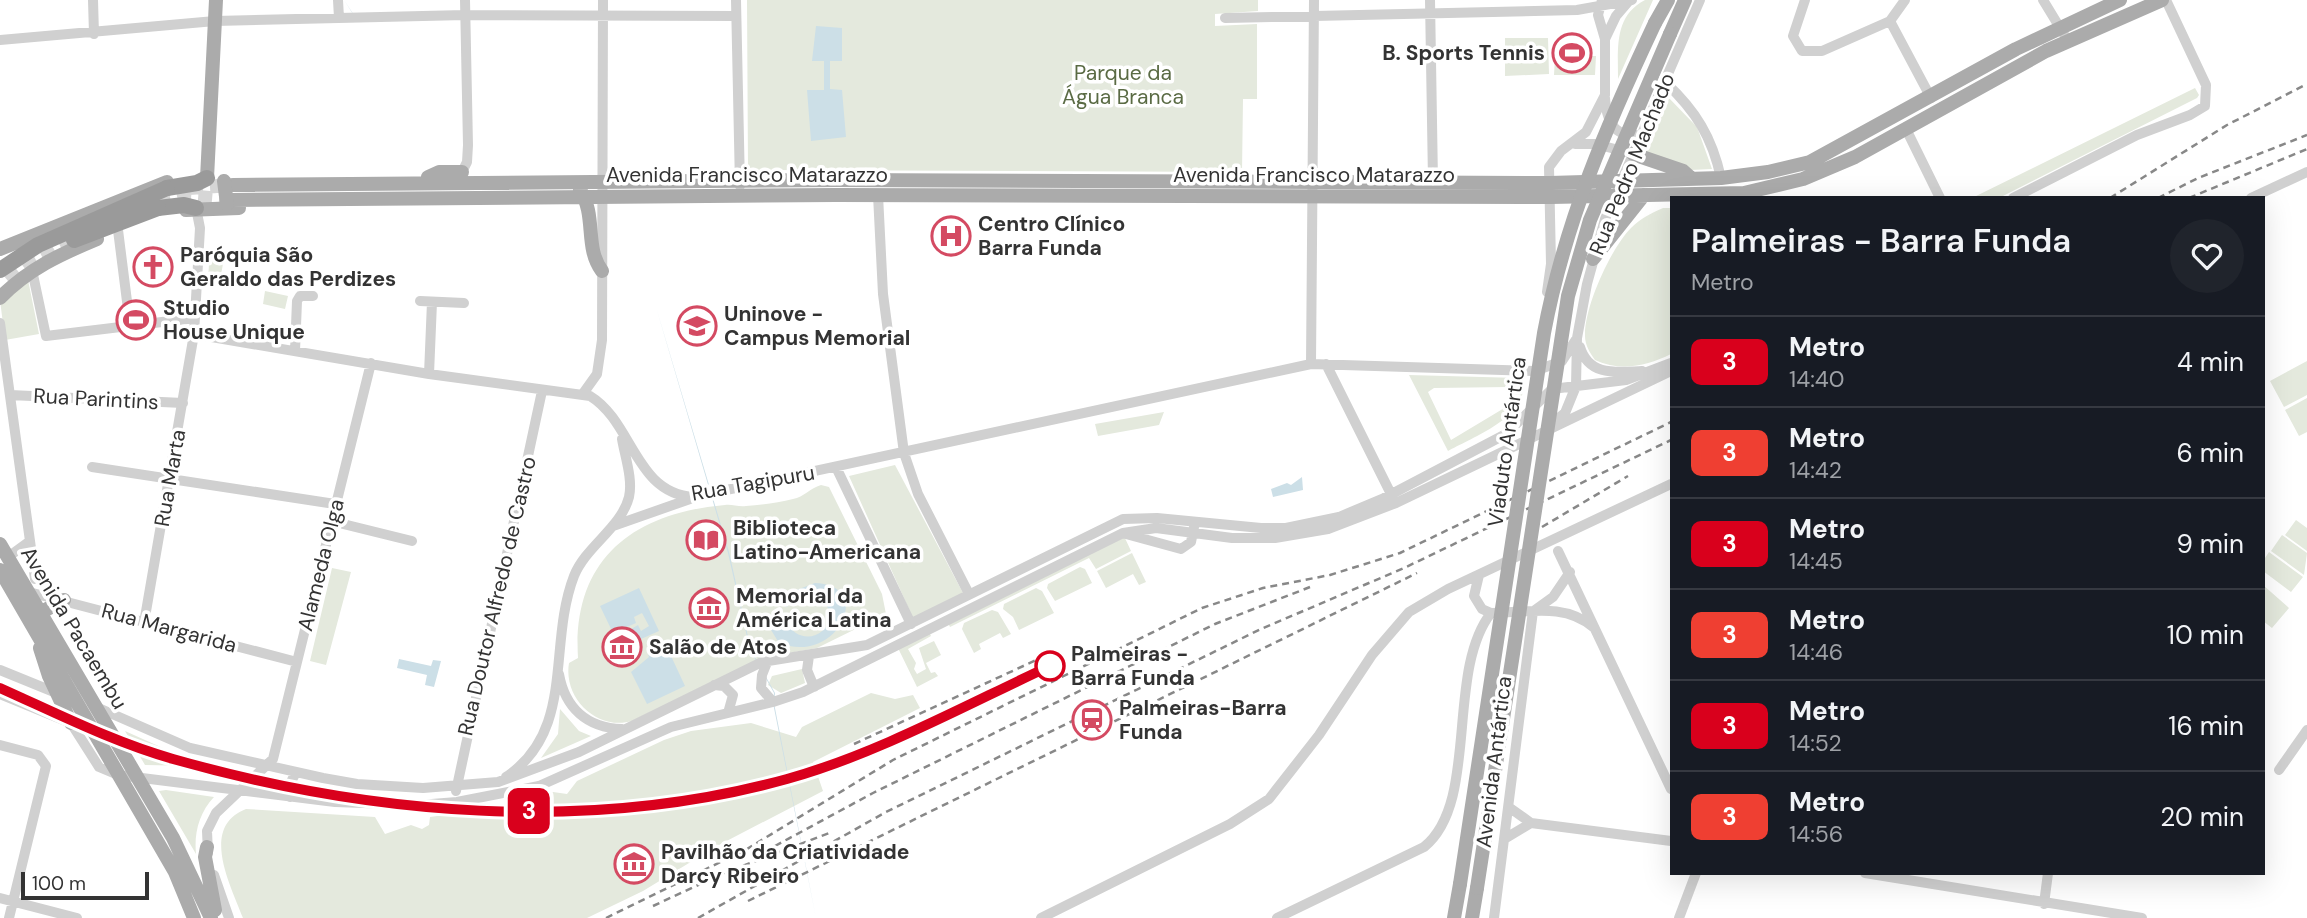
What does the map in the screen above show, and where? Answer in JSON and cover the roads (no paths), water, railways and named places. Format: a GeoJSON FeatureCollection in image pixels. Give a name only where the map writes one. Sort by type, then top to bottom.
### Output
{"type":"FeatureCollection","features":[{"type":"Feature","properties":{"kind":"highway","name":"Avenida Francisco Matarazzo"},"geometry":{"type":"LineString","coordinates":[[2,285],[31,248],[167,188],[197,183],[207,178]]}},
{"type":"Feature","properties":{"kind":"highway","name":"Avenida Francisco Matarazzo"},"geometry":{"type":"LineString","coordinates":[[2,285],[20,267],[48,251],[158,208],[184,205],[196,208]]}},
{"type":"Feature","properties":{"kind":"main road"},"geometry":{"type":"LineString","coordinates":[[0,249],[160,183],[207,178],[216,0]]}},
{"type":"Feature","properties":{"kind":"main road","name":"Viaduto Antártica"},"geometry":{"type":"LineString","coordinates":[[1454,918],[1555,276],[1571,220],[1603,138],[1668,0]]}},
{"type":"Feature","properties":{"kind":"main road","name":"Viaduto Antártica"},"geometry":{"type":"LineString","coordinates":[[1472,918],[1568,296],[1590,220],[1685,0]]}},
{"type":"Feature","properties":{"kind":"main road","name":"Avenida Francisco Matarazzo"},"geometry":{"type":"LineString","coordinates":[[207,178],[228,193],[409,204],[421,198],[584,196],[1312,196],[1551,190],[1622,180],[1721,178],[1768,172],[1810,162],[1931,99],[2059,27],[2120,0]]}},
{"type":"Feature","properties":{"kind":"main road","name":"Avenida Francisco Matarazzo"},"geometry":{"type":"LineString","coordinates":[[228,193],[458,177],[572,181],[1433,181],[1615,196],[1744,193],[1773,188],[1828,169],[1907,131],[2068,41],[2164,0]]}},
{"type":"Feature","properties":{"kind":"main road"},"geometry":{"type":"LineString","coordinates":[[1633,154],[1683,171],[1692,179]]}},
{"type":"Feature","properties":{"kind":"main road","name":"Avenida Francisco Matarazzo"},"geometry":{"type":"LineString","coordinates":[[196,208],[228,193],[458,177]]}},
{"type":"Feature","properties":{"kind":"main road"},"geometry":{"type":"LineString","coordinates":[[572,181],[584,196],[591,213],[593,254],[602,271]]}},
{"type":"Feature","properties":{"kind":"main road"},"geometry":{"type":"LineString","coordinates":[[1593,259],[1644,195]]}},
{"type":"Feature","properties":{"kind":"main road"},"geometry":{"type":"LineString","coordinates":[[2,285],[139,221],[196,208]]}},
{"type":"Feature","properties":{"kind":"main road","name":"Avenida Pacaembu"},"geometry":{"type":"LineString","coordinates":[[0,544],[32,585],[39,636],[187,898],[194,918]]}},
{"type":"Feature","properties":{"kind":"main road","name":"Avenida Pacaembu"},"geometry":{"type":"LineString","coordinates":[[0,570],[5,585],[35,615],[97,708],[187,865],[211,918]]}},
{"type":"Feature","properties":{"kind":"main road"},"geometry":{"type":"LineString","coordinates":[[35,615],[64,600]]}},
{"type":"Feature","properties":{"kind":"main road"},"geometry":{"type":"LineString","coordinates":[[39,636],[42,658],[71,723]]}},
{"type":"Feature","properties":{"kind":"main road"},"geometry":{"type":"LineString","coordinates":[[207,847],[205,857],[217,918]]}},
{"type":"Feature","properties":{"kind":"street"},"geometry":{"type":"LineString","coordinates":[[93,0],[94,34]]}},
{"type":"Feature","properties":{"kind":"street"},"geometry":{"type":"LineString","coordinates":[[338,0],[338,18]]}},
{"type":"Feature","properties":{"kind":"street"},"geometry":{"type":"LineString","coordinates":[[458,177],[468,158],[465,0]]}},
{"type":"Feature","properties":{"kind":"street"},"geometry":{"type":"LineString","coordinates":[[194,334],[429,374],[582,395],[593,382],[600,366],[603,0]]}},
{"type":"Feature","properties":{"kind":"street"},"geometry":{"type":"LineString","coordinates":[[736,0],[741,195]]}},
{"type":"Feature","properties":{"kind":"street"},"geometry":{"type":"LineString","coordinates":[[1311,364],[1314,0]]}},
{"type":"Feature","properties":{"kind":"street"},"geometry":{"type":"LineString","coordinates":[[1430,0],[1433,181]]}},
{"type":"Feature","properties":{"kind":"street","name":"Rua Pedro Machado"},"geometry":{"type":"LineString","coordinates":[[1510,446],[1566,413],[1576,386],[1577,338],[1593,259],[1615,196],[1700,0]]}},
{"type":"Feature","properties":{"kind":"street"},"geometry":{"type":"LineString","coordinates":[[1805,0],[1793,36],[1802,51],[1822,51],[1890,21],[1905,0]]}},
{"type":"Feature","properties":{"kind":"street"},"geometry":{"type":"LineString","coordinates":[[2043,0],[2068,41]]}},
{"type":"Feature","properties":{"kind":"street"},"geometry":{"type":"LineString","coordinates":[[2017,196],[2137,135],[2190,115],[2205,106],[2208,99],[2206,85],[2164,0]]}},
{"type":"Feature","properties":{"kind":"street"},"geometry":{"type":"LineString","coordinates":[[1226,18],[1431,13],[1630,1]]}},
{"type":"Feature","properties":{"kind":"street"},"geometry":{"type":"LineString","coordinates":[[1605,39],[1616,16],[1630,1]]}},
{"type":"Feature","properties":{"kind":"street"},"geometry":{"type":"LineString","coordinates":[[1601,4],[1598,15],[1605,39],[1605,95],[1609,121],[1618,132],[1630,135],[1645,128]]}},
{"type":"Feature","properties":{"kind":"street"},"geometry":{"type":"LineString","coordinates":[[0,40],[94,34],[215,21],[466,15],[736,16]]}},
{"type":"Feature","properties":{"kind":"street"},"geometry":{"type":"LineString","coordinates":[[1890,21],[1931,99]]}},
{"type":"Feature","properties":{"kind":"street"},"geometry":{"type":"LineString","coordinates":[[1665,82],[1694,111],[1706,130],[1716,152],[1721,178]]}},
{"type":"Feature","properties":{"kind":"street"},"geometry":{"type":"LineString","coordinates":[[1526,415],[1551,264],[1549,167],[1554,158],[1579,139],[1592,124],[1605,95]]}},
{"type":"Feature","properties":{"kind":"street"},"geometry":{"type":"LineString","coordinates":[[1907,131],[1939,196]]}},
{"type":"Feature","properties":{"kind":"street"},"geometry":{"type":"LineString","coordinates":[[1567,146],[1595,144],[1633,154]]}},
{"type":"Feature","properties":{"kind":"street"},"geometry":{"type":"LineString","coordinates":[[2255,196],[2307,172]]}},
{"type":"Feature","properties":{"kind":"street"},"geometry":{"type":"LineString","coordinates":[[878,195],[883,294],[904,453],[918,494],[969,594]]}},
{"type":"Feature","properties":{"kind":"street","name":"Rua Marta"},"geometry":{"type":"LineString","coordinates":[[144,622],[194,334],[200,230],[196,208]]}},
{"type":"Feature","properties":{"kind":"street"},"geometry":{"type":"LineString","coordinates":[[118,230],[130,325]]}},
{"type":"Feature","properties":{"kind":"street"},"geometry":{"type":"LineString","coordinates":[[32,270],[46,336],[195,318]]}},
{"type":"Feature","properties":{"kind":"street"},"geometry":{"type":"LineString","coordinates":[[295,351],[297,301],[300,296],[313,296]]}},
{"type":"Feature","properties":{"kind":"street"},"geometry":{"type":"LineString","coordinates":[[429,374],[426,302],[464,303]]}},
{"type":"Feature","properties":{"kind":"street"},"geometry":{"type":"LineString","coordinates":[[0,323],[30,541],[32,585]]}},
{"type":"Feature","properties":{"kind":"street"},"geometry":{"type":"LineString","coordinates":[[1535,371],[1562,360],[1577,338]]}},
{"type":"Feature","properties":{"kind":"street"},"geometry":{"type":"LineString","coordinates":[[1577,338],[1588,363],[1602,371],[1655,370]]}},
{"type":"Feature","properties":{"kind":"street","name":"Alameda Olga"},"geometry":{"type":"LineString","coordinates":[[268,766],[297,662],[371,363]]}},
{"type":"Feature","properties":{"kind":"street"},"geometry":{"type":"LineString","coordinates":[[0,694],[71,723],[99,767],[118,775],[335,802],[419,805],[457,802],[539,786],[655,733],[773,702],[814,687],[1123,533],[1156,528],[1231,538],[1293,537],[1356,521],[1506,434],[1552,389],[1626,380],[1670,363]]}},
{"type":"Feature","properties":{"kind":"street","name":"Rua Tagipuru"},"geometry":{"type":"LineString","coordinates":[[582,395],[597,401],[656,483],[675,495],[694,497],[1311,364],[1535,371]]}},
{"type":"Feature","properties":{"kind":"street"},"geometry":{"type":"LineString","coordinates":[[1326,364],[1394,499]]}},
{"type":"Feature","properties":{"kind":"street"},"geometry":{"type":"LineString","coordinates":[[0,670],[190,748],[268,766],[357,784],[456,787],[498,782],[552,764],[768,660],[864,646],[1123,519],[1157,518],[1286,528],[1339,517],[1394,499],[1510,446],[1541,436],[1670,372]]}},
{"type":"Feature","properties":{"kind":"street","name":"Rua Doutor Alfredo de Castro"},"geometry":{"type":"LineString","coordinates":[[457,802],[456,787],[542,391]]}},
{"type":"Feature","properties":{"kind":"street","name":"Rua Parintins"},"geometry":{"type":"LineString","coordinates":[[10,395],[183,403]]}},
{"type":"Feature","properties":{"kind":"street"},"geometry":{"type":"LineString","coordinates":[[498,782],[523,764],[541,744],[550,722],[566,607],[576,572],[590,549],[611,527],[629,497],[622,435]]}},
{"type":"Feature","properties":{"kind":"street"},"geometry":{"type":"LineString","coordinates":[[92,467],[335,504]]}},
{"type":"Feature","properties":{"kind":"street"},"geometry":{"type":"LineString","coordinates":[[836,467],[911,624]]}},
{"type":"Feature","properties":{"kind":"street"},"geometry":{"type":"LineString","coordinates":[[1041,918],[1230,824],[1269,799],[1319,735],[1388,634],[1409,612],[1479,575],[1670,484]]}},
{"type":"Feature","properties":{"kind":"street"},"geometry":{"type":"LineString","coordinates":[[611,527],[694,497]]}},
{"type":"Feature","properties":{"kind":"street"},"geometry":{"type":"LineString","coordinates":[[331,521],[412,541]]}},
{"type":"Feature","properties":{"kind":"street"},"geometry":{"type":"LineString","coordinates":[[1123,533],[1181,549],[1189,546],[1195,522]]}},
{"type":"Feature","properties":{"kind":"street"},"geometry":{"type":"LineString","coordinates":[[1519,556],[1558,551],[1574,529]]}},
{"type":"Feature","properties":{"kind":"street"},"geometry":{"type":"LineString","coordinates":[[8,557],[30,541]]}},
{"type":"Feature","properties":{"kind":"street"},"geometry":{"type":"LineString","coordinates":[[1558,551],[1670,787]]}},
{"type":"Feature","properties":{"kind":"street"},"geometry":{"type":"LineString","coordinates":[[1533,611],[1553,597],[1570,572]]}},
{"type":"Feature","properties":{"kind":"street"},"geometry":{"type":"LineString","coordinates":[[1479,575],[1474,596],[1482,609],[1490,613],[1570,612],[1595,629]]}},
{"type":"Feature","properties":{"kind":"street","name":"Rua Margarida"},"geometry":{"type":"LineString","coordinates":[[5,585],[32,585],[64,600],[297,662]]}},
{"type":"Feature","properties":{"kind":"street","name":"Avenida Antártica"},"geometry":{"type":"LineString","coordinates":[[1493,918],[1510,808],[1533,611]]}},
{"type":"Feature","properties":{"kind":"street"},"geometry":{"type":"LineString","coordinates":[[1277,918],[1424,847],[1441,829],[1450,803],[1475,643],[1490,613]]}},
{"type":"Feature","properties":{"kind":"street"},"geometry":{"type":"LineString","coordinates":[[809,656],[807,670],[814,687]]}},
{"type":"Feature","properties":{"kind":"street"},"geometry":{"type":"LineString","coordinates":[[768,660],[762,675],[761,688],[773,702]]}},
{"type":"Feature","properties":{"kind":"street"},"geometry":{"type":"LineString","coordinates":[[558,664],[563,691],[582,718],[608,729],[625,729]]}},
{"type":"Feature","properties":{"kind":"street"},"geometry":{"type":"LineString","coordinates":[[713,685],[724,686],[733,695],[728,713]]}},
{"type":"Feature","properties":{"kind":"street"},"geometry":{"type":"LineString","coordinates":[[2279,770],[2307,730]]}},
{"type":"Feature","properties":{"kind":"street"},"geometry":{"type":"LineString","coordinates":[[0,746],[38,755],[45,761],[45,773],[9,918]]}},
{"type":"Feature","properties":{"kind":"street"},"geometry":{"type":"LineString","coordinates":[[229,918],[207,847],[211,821],[241,789],[268,766]]}},
{"type":"Feature","properties":{"kind":"street"},"geometry":{"type":"LineString","coordinates":[[290,797],[288,788],[296,772]]}},
{"type":"Feature","properties":{"kind":"street"},"geometry":{"type":"LineString","coordinates":[[1510,808],[1531,823],[1670,839]]}},
{"type":"Feature","properties":{"kind":"street"},"geometry":{"type":"LineString","coordinates":[[1506,838],[1531,823]]}},
{"type":"Feature","properties":{"kind":"street"},"geometry":{"type":"LineString","coordinates":[[1688,875],[1688,889]]}},
{"type":"Feature","properties":{"kind":"street"},"geometry":{"type":"LineString","coordinates":[[1679,918],[1695,875]]}},
{"type":"Feature","properties":{"kind":"street"},"geometry":{"type":"LineString","coordinates":[[1877,875],[2142,918]]}},
{"type":"Feature","properties":{"kind":"street"},"geometry":{"type":"LineString","coordinates":[[2044,904],[2048,875]]}},
{"type":"Feature","properties":{"kind":"street"},"geometry":{"type":"LineString","coordinates":[[0,898],[77,918]]}},
{"type":"Feature","properties":{"kind":"street"},"geometry":{"type":"LineString","coordinates":[[185,918],[187,898]]}},
{"type":"Feature","properties":{"kind":"tunnel"},"geometry":{"type":"LineString","coordinates":[[189,188],[233,185]]}},
{"type":"Feature","properties":{"kind":"tunnel"},"geometry":{"type":"LineString","coordinates":[[157,203],[188,196],[232,200]]}},
{"type":"Feature","properties":{"kind":"tunnel"},"geometry":{"type":"LineString","coordinates":[[8,281],[29,264],[84,235]]}},
{"type":"Feature","properties":{"kind":"railway"},"geometry":{"type":"LineString","coordinates":[[2113,196],[2227,125],[2307,84]]}},
{"type":"Feature","properties":{"kind":"railway"},"geometry":{"type":"LineString","coordinates":[[2162,196],[2198,178],[2307,135]]}},
{"type":"Feature","properties":{"kind":"railway"},"geometry":{"type":"LineString","coordinates":[[2194,196],[2307,149]]}},
{"type":"Feature","properties":{"kind":"railway"},"geometry":{"type":"LineString","coordinates":[[606,918],[747,849],[893,760],[1202,608],[1263,588],[1330,575],[1400,553],[1670,422]]}},
{"type":"Feature","properties":{"kind":"railway"},"geometry":{"type":"LineString","coordinates":[[698,918],[886,812],[1261,629],[1404,568],[1670,440]]}},
{"type":"Feature","properties":{"kind":"railway"},"geometry":{"type":"LineString","coordinates":[[1542,527],[1628,476]]}},
{"type":"Feature","properties":{"kind":"railway"},"geometry":{"type":"LineString","coordinates":[[748,901],[1417,573]]}},
{"type":"Feature","properties":{"kind":"railway"},"geometry":{"type":"LineString","coordinates":[[775,846],[873,793],[1215,624],[1310,587]]}},
{"type":"Feature","properties":{"kind":"railway"},"geometry":{"type":"LineString","coordinates":[[854,744],[1045,656]]}},
{"type":"Feature","properties":{"kind":"railway"},"geometry":{"type":"LineString","coordinates":[[711,796],[800,773],[885,742],[1050,666]]}},
{"type":"Feature","properties":{"kind":"railway"},"geometry":{"type":"LineString","coordinates":[[732,870],[832,832]]}},
{"type":"Feature","properties":{"kind":"railway"},"geometry":{"type":"LineString","coordinates":[[653,906],[739,866]]}},
{"type":"Feature","properties":{"kind":"metro line","name":"3"},"geometry":{"type":"LineString","coordinates":[[0,688],[149,751],[269,782],[362,800],[430,807],[594,811],[711,796],[790,778],[883,743],[1050,666]]}},
{"type":"Feature","properties":{"kind":"place","name":"B. Sports Tennis"},"geometry":{"type":"Point","coordinates":[1572,53]}},
{"type":"Feature","properties":{"kind":"place","name":"Centro Clínico Barra Funda"},"geometry":{"type":"Point","coordinates":[951,236]}},
{"type":"Feature","properties":{"kind":"place","name":"Paróquia São Geraldo das Perdizes"},"geometry":{"type":"Point","coordinates":[153,267]}},
{"type":"Feature","properties":{"kind":"place","name":"Studio House Unique"},"geometry":{"type":"Point","coordinates":[136,320]}},
{"type":"Feature","properties":{"kind":"place","name":"Uninove - Campus Memorial"},"geometry":{"type":"Point","coordinates":[697,326]}},
{"type":"Feature","properties":{"kind":"place","name":"Biblioteca Latino-Americana"},"geometry":{"type":"Point","coordinates":[706,540]}},
{"type":"Feature","properties":{"kind":"place","name":"Memorial da América Latina"},"geometry":{"type":"Point","coordinates":[709,608]}},
{"type":"Feature","properties":{"kind":"place","name":"Salão de Atos"},"geometry":{"type":"Point","coordinates":[622,647]}},
{"type":"Feature","properties":{"kind":"place","name":"Palmeiras - Barra Funda"},"geometry":{"type":"Point","coordinates":[1050,666]}},
{"type":"Feature","properties":{"kind":"place","name":"Palmeiras-Barra Funda"},"geometry":{"type":"Point","coordinates":[1092,720]}},
{"type":"Feature","properties":{"kind":"place","name":"Pavilhão da Criatividade Darcy Ribeiro"},"geometry":{"type":"Point","coordinates":[634,864]}},
{"type":"Feature","properties":{"kind":"park label","name":"Parque da Água Branca"},"geometry":{"type":"Point","coordinates":[1123,85]}}]}
